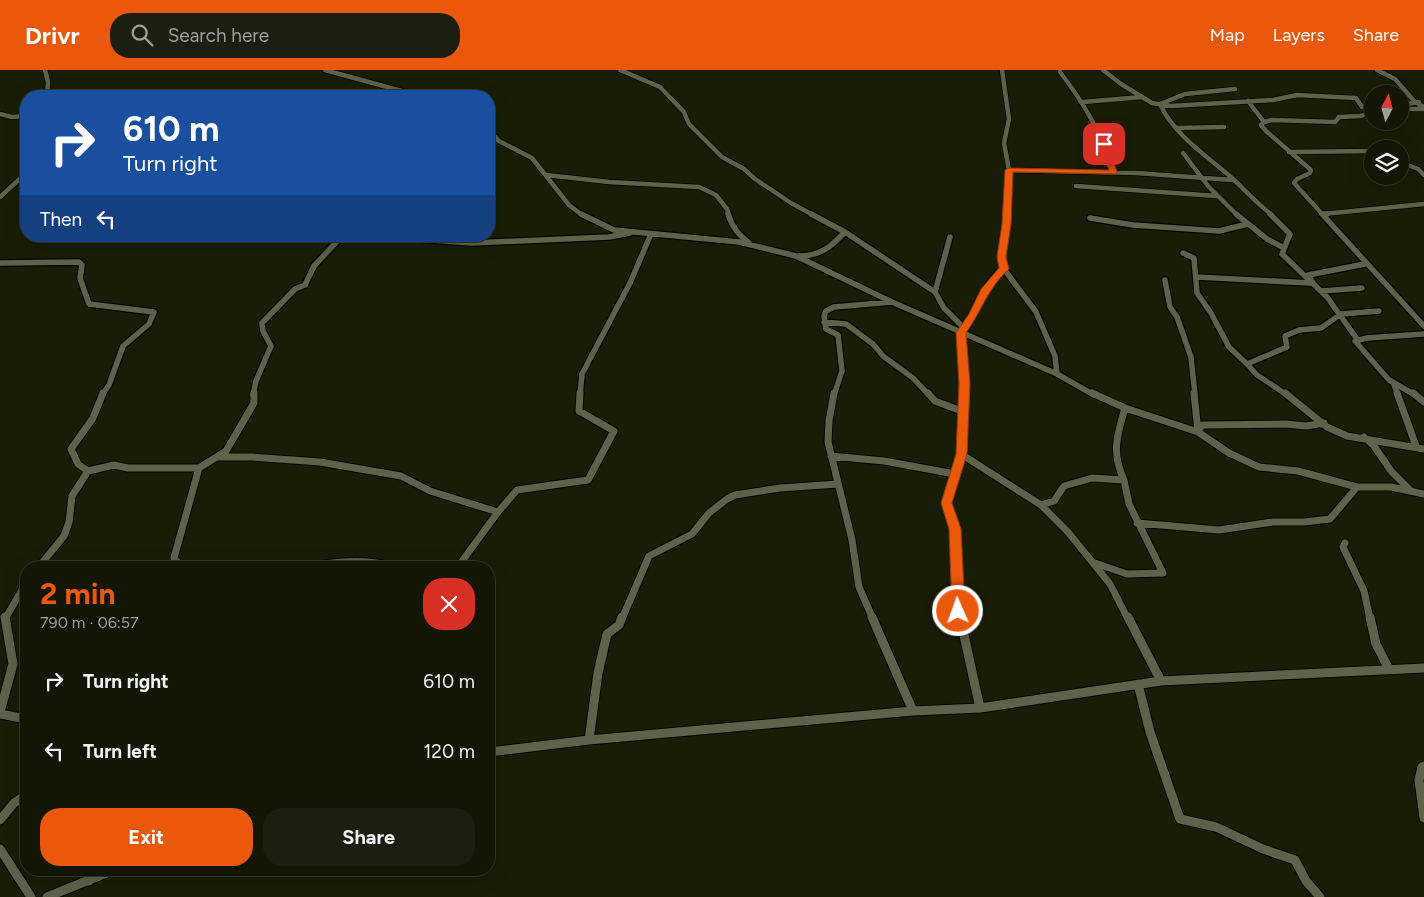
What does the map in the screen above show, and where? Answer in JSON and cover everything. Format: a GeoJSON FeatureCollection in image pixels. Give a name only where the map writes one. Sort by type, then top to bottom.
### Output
{"type":"FeatureCollection","features":[{"type":"Feature","properties":{"kind":"street"},"geometry":{"type":"LineString","coordinates":[[45,70],[48,82],[47,90]]}},
{"type":"Feature","properties":{"kind":"street"},"geometry":{"type":"LineString","coordinates":[[325,70],[403,90]]}},
{"type":"Feature","properties":{"kind":"street"},"geometry":{"type":"LineString","coordinates":[[620,70],[660,87],[684,112],[685,118],[690,124],[722,157],[744,169],[755,179],[791,202],[845,232],[935,292],[944,308],[963,331]]}},
{"type":"Feature","properties":{"kind":"street"},"geometry":{"type":"LineString","coordinates":[[1002,70],[1009,119],[1004,143],[1009,170],[1007,224],[1001,257],[1004,269],[1036,312],[1054,356],[1057,374]]}},
{"type":"Feature","properties":{"kind":"street"},"geometry":{"type":"LineString","coordinates":[[1103,70],[1120,84],[1152,103],[1171,106],[1274,100],[1297,96],[1356,98],[1364,106]]}},
{"type":"Feature","properties":{"kind":"street"},"geometry":{"type":"LineString","coordinates":[[1377,70],[1395,79],[1415,102],[1424,108]]}},
{"type":"Feature","properties":{"kind":"street"},"geometry":{"type":"LineString","coordinates":[[1060,72],[1083,102],[1104,144],[1114,172]]}},
{"type":"Feature","properties":{"kind":"street"},"geometry":{"type":"LineString","coordinates":[[1160,104],[1167,98],[1196,92],[1220,88],[1235,89]]}},
{"type":"Feature","properties":{"kind":"street"},"geometry":{"type":"LineString","coordinates":[[1083,102],[1142,97]]}},
{"type":"Feature","properties":{"kind":"street"},"geometry":{"type":"LineString","coordinates":[[1248,101],[1264,122]]}},
{"type":"Feature","properties":{"kind":"street"},"geometry":{"type":"LineString","coordinates":[[1409,104],[1424,102]]}},
{"type":"Feature","properties":{"kind":"street"},"geometry":{"type":"LineString","coordinates":[[1160,104],[1166,117],[1177,128],[1234,180],[1252,200],[1277,219],[1290,234],[1282,254],[1321,291],[1341,314],[1357,339],[1355,341],[1393,382],[1418,396],[1424,402]]}},
{"type":"Feature","properties":{"kind":"street"},"geometry":{"type":"LineString","coordinates":[[1409,107],[1424,108]]}},
{"type":"Feature","properties":{"kind":"street"},"geometry":{"type":"LineString","coordinates":[[0,114],[12,117],[20,116]]}},
{"type":"Feature","properties":{"kind":"street"},"geometry":{"type":"LineString","coordinates":[[1264,122],[1272,120],[1335,122],[1339,117],[1364,115]]}},
{"type":"Feature","properties":{"kind":"street"},"geometry":{"type":"LineString","coordinates":[[1264,122],[1261,125],[1311,170],[1310,174],[1297,179],[1294,183],[1365,264],[1424,326]]}},
{"type":"Feature","properties":{"kind":"street"},"geometry":{"type":"LineString","coordinates":[[1177,128],[1224,127]]}},
{"type":"Feature","properties":{"kind":"street"},"geometry":{"type":"LineString","coordinates":[[495,137],[499,141],[532,158],[569,205],[584,216],[614,230],[751,245],[796,256],[892,302],[963,331],[1057,374],[1097,396],[1125,408],[1198,432],[1229,453],[1259,467],[1298,471],[1357,487],[1391,487],[1424,494]]}},
{"type":"Feature","properties":{"kind":"street"},"geometry":{"type":"LineString","coordinates":[[1289,152],[1364,151]]}},
{"type":"Feature","properties":{"kind":"street"},"geometry":{"type":"LineString","coordinates":[[1183,154],[1216,196],[1248,224],[1284,248]]}},
{"type":"Feature","properties":{"kind":"street"},"geometry":{"type":"LineString","coordinates":[[1409,166],[1418,169],[1424,175]]}},
{"type":"Feature","properties":{"kind":"street"},"geometry":{"type":"LineString","coordinates":[[1009,170],[1114,172],[1234,180]]}},
{"type":"Feature","properties":{"kind":"street"},"geometry":{"type":"LineString","coordinates":[[546,175],[699,187],[716,195],[727,209],[731,224],[738,234],[751,245]]}},
{"type":"Feature","properties":{"kind":"street"},"geometry":{"type":"LineString","coordinates":[[0,197],[20,179]]}},
{"type":"Feature","properties":{"kind":"street"},"geometry":{"type":"LineString","coordinates":[[1076,186],[1216,196]]}},
{"type":"Feature","properties":{"kind":"street"},"geometry":{"type":"LineString","coordinates":[[1323,214],[1424,204]]}},
{"type":"Feature","properties":{"kind":"street"},"geometry":{"type":"LineString","coordinates":[[1090,218],[1133,225],[1219,231],[1227,230],[1231,226],[1248,224]]}},
{"type":"Feature","properties":{"kind":"street"},"geometry":{"type":"LineString","coordinates":[[458,242],[609,238],[633,232]]}},
{"type":"Feature","properties":{"kind":"street"},"geometry":{"type":"LineString","coordinates":[[796,256],[808,256],[829,249],[845,232]]}},
{"type":"Feature","properties":{"kind":"street"},"geometry":{"type":"LineString","coordinates":[[462,561],[498,512],[518,490],[588,480],[614,430],[579,411],[582,374],[630,283],[651,234]]}},
{"type":"Feature","properties":{"kind":"street"},"geometry":{"type":"LineString","coordinates":[[935,292],[950,237]]}},
{"type":"Feature","properties":{"kind":"street"},"geometry":{"type":"LineString","coordinates":[[44,561],[64,536],[69,522],[72,496],[88,471],[114,465],[128,468],[199,468],[226,451],[254,403],[256,383],[271,346],[263,331],[262,324],[295,289],[305,285],[312,269],[337,242]]}},
{"type":"Feature","properties":{"kind":"street"},"geometry":{"type":"LineString","coordinates":[[1183,253],[1194,258],[1197,293],[1211,312],[1229,347],[1257,375],[1297,401],[1327,427],[1347,436],[1364,437],[1424,449]]}},
{"type":"Feature","properties":{"kind":"street"},"geometry":{"type":"LineString","coordinates":[[0,263],[79,262],[82,265],[80,278],[89,304],[154,312],[149,324],[123,346],[109,385],[100,397],[93,418],[71,449],[78,464],[88,471]]}},
{"type":"Feature","properties":{"kind":"street"},"geometry":{"type":"LineString","coordinates":[[1312,284],[1308,275],[1365,264]]}},
{"type":"Feature","properties":{"kind":"street"},"geometry":{"type":"LineString","coordinates":[[980,708],[958,611],[955,529],[946,503],[961,454],[964,412],[963,331],[984,292],[1000,271],[1004,269]]}},
{"type":"Feature","properties":{"kind":"street"},"geometry":{"type":"LineString","coordinates":[[1197,277],[1312,284]]}},
{"type":"Feature","properties":{"kind":"street"},"geometry":{"type":"LineString","coordinates":[[1165,280],[1170,306],[1178,317],[1191,357],[1198,432]]}},
{"type":"Feature","properties":{"kind":"street"},"geometry":{"type":"LineString","coordinates":[[1321,291],[1362,288]]}},
{"type":"Feature","properties":{"kind":"street"},"geometry":{"type":"LineString","coordinates":[[892,302],[828,308],[824,316],[825,325],[838,335],[842,371],[835,390],[829,421],[828,442],[852,540],[859,587],[913,711]]}},
{"type":"Feature","properties":{"kind":"street"},"geometry":{"type":"LineString","coordinates":[[1247,364],[1287,347],[1285,335],[1299,330],[1321,328],[1341,314],[1379,311]]}},
{"type":"Feature","properties":{"kind":"street"},"geometry":{"type":"LineString","coordinates":[[825,325],[846,324],[873,344],[883,356],[913,378],[935,401],[964,412]]}},
{"type":"Feature","properties":{"kind":"street"},"geometry":{"type":"LineString","coordinates":[[1357,339],[1424,334]]}},
{"type":"Feature","properties":{"kind":"street"},"geometry":{"type":"LineString","coordinates":[[1393,382],[1416,446]]}},
{"type":"Feature","properties":{"kind":"street"},"geometry":{"type":"LineString","coordinates":[[1095,563],[1127,574],[1163,574],[1129,504],[1114,447],[1125,408]]}},
{"type":"Feature","properties":{"kind":"street"},"geometry":{"type":"LineString","coordinates":[[1198,432],[1202,425],[1286,424],[1306,426],[1324,424]]}},
{"type":"Feature","properties":{"kind":"street"},"geometry":{"type":"LineString","coordinates":[[1364,437],[1374,446],[1391,471],[1411,492]]}},
{"type":"Feature","properties":{"kind":"street"},"geometry":{"type":"LineString","coordinates":[[961,454],[1041,506],[1068,532],[1095,563],[1110,584],[1161,681]]}},
{"type":"Feature","properties":{"kind":"street"},"geometry":{"type":"LineString","coordinates":[[831,456],[884,461],[955,474]]}},
{"type":"Feature","properties":{"kind":"street"},"geometry":{"type":"LineString","coordinates":[[216,458],[251,457],[320,462],[400,476],[430,491],[498,512]]}},
{"type":"Feature","properties":{"kind":"street"},"geometry":{"type":"LineString","coordinates":[[176,561],[174,558],[199,468]]}},
{"type":"Feature","properties":{"kind":"street"},"geometry":{"type":"LineString","coordinates":[[1041,506],[1054,500],[1064,486],[1092,478],[1124,480]]}},
{"type":"Feature","properties":{"kind":"street"},"geometry":{"type":"LineString","coordinates":[[589,740],[598,673],[607,634],[619,625],[649,556],[692,534],[710,513],[726,499],[735,495],[780,488],[838,484]]}},
{"type":"Feature","properties":{"kind":"street"},"geometry":{"type":"LineString","coordinates":[[1138,523],[1220,530],[1273,522],[1304,522],[1330,519],[1357,487]]}},
{"type":"Feature","properties":{"kind":"street"},"geometry":{"type":"LineString","coordinates":[[1345,543],[1343,547],[1364,591],[1376,644],[1389,669]]}},
{"type":"Feature","properties":{"kind":"street"},"geometry":{"type":"LineString","coordinates":[[20,593],[5,618],[13,664],[0,713],[20,718]]}},
{"type":"Feature","properties":{"kind":"street"},"geometry":{"type":"LineString","coordinates":[[495,751],[589,740],[913,711],[980,708],[1161,681],[1424,668]]}},
{"type":"Feature","properties":{"kind":"street"},"geometry":{"type":"LineString","coordinates":[[1138,684],[1150,732],[1180,819],[1216,827],[1263,849],[1295,860],[1306,881],[1320,897]]}},
{"type":"Feature","properties":{"kind":"street"},"geometry":{"type":"LineString","coordinates":[[1424,766],[1422,767],[1419,780],[1424,818]]}},
{"type":"Feature","properties":{"kind":"street"},"geometry":{"type":"LineString","coordinates":[[0,820],[14,803],[20,799]]}},
{"type":"Feature","properties":{"kind":"street"},"geometry":{"type":"LineString","coordinates":[[0,849],[31,897]]}},
{"type":"Feature","properties":{"kind":"street"},"geometry":{"type":"LineString","coordinates":[[89,881],[90,876]]}},
{"type":"Feature","properties":{"kind":"street"},"geometry":{"type":"LineString","coordinates":[[47,897],[100,876]]}},
{"type":"Feature","properties":{"kind":"route"},"geometry":{"type":"LineString","coordinates":[[958,611],[955,529],[946,503],[961,454],[964,384],[961,333],[974,315],[984,292],[1000,271],[1004,269],[1001,257],[1007,224],[1009,170],[1114,172],[1104,144]]}}]}
